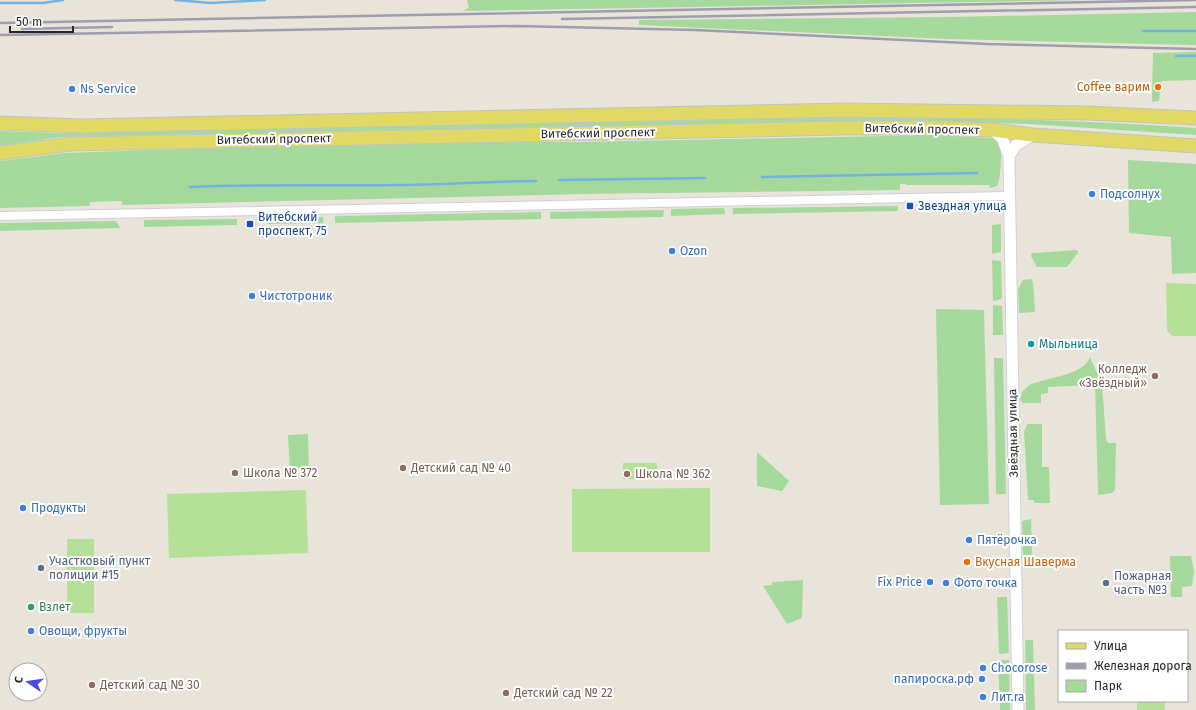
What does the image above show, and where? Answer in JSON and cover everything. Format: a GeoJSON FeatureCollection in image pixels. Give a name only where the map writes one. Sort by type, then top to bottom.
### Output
{"type":"FeatureCollection","features":[{"type":"Feature","properties":{"kind":"main road","name":"Витебский проспект"},"geometry":{"type":"LineString","coordinates":[[0,124],[90,125],[930,110],[1087,113],[1196,118]]}},
{"type":"Feature","properties":{"kind":"main road","name":"Витебский проспект"},"geometry":{"type":"LineString","coordinates":[[0,153],[78,143],[835,128],[993,130],[1034,135],[1196,146]]}},
{"type":"Feature","properties":{"kind":"street"},"geometry":{"type":"LineString","coordinates":[[993,130],[1002,138],[1009,156]]}},
{"type":"Feature","properties":{"kind":"street"},"geometry":{"type":"LineString","coordinates":[[1009,156],[1016,145],[1034,135]]}},
{"type":"Feature","properties":{"kind":"street","name":"Звёздная улица"},"geometry":{"type":"LineString","coordinates":[[1009,156],[1018,710]]}},
{"type":"Feature","properties":{"kind":"street"},"geometry":{"type":"LineString","coordinates":[[0,216],[1009,196]]}},
{"type":"Feature","properties":{"kind":"green space"},"geometry":{"type":"Polygon","coordinates":[[[467,0],[1088,0],[464,11],[469,7],[467,0]]]}},
{"type":"Feature","properties":{"kind":"green space"},"geometry":{"type":"Polygon","coordinates":[[[1196,12],[1196,45],[947,39],[639,25],[639,20],[948,17],[1196,12]]]}},
{"type":"Feature","properties":{"kind":"green space"},"geometry":{"type":"Polygon","coordinates":[[[1196,52],[1196,80],[1161,81],[1159,101],[1152,102],[1153,53],[1196,52]]]}},
{"type":"Feature","properties":{"kind":"green space"},"geometry":{"type":"Polygon","coordinates":[[[867,116],[1155,125],[1196,128],[1196,135],[1029,124],[867,121],[60,137],[0,146],[0,131],[64,133],[867,116]]]}},
{"type":"Feature","properties":{"kind":"green space"},"geometry":{"type":"Polygon","coordinates":[[[933,135],[993,138],[997,140],[1001,151],[1001,164],[1000,177],[997,186],[990,188],[989,185],[900,184],[900,190],[585,194],[122,205],[122,201],[90,202],[90,206],[0,208],[0,161],[64,153],[376,142],[579,142],[933,135]]]}},
{"type":"Feature","properties":{"kind":"green space"},"geometry":{"type":"Polygon","coordinates":[[[1128,160],[1196,164],[1196,273],[1172,274],[1171,237],[1129,233],[1128,160]]]}},
{"type":"Feature","properties":{"kind":"green space"},"geometry":{"type":"Polygon","coordinates":[[[898,206],[898,211],[733,214],[733,208],[898,206]]]}},
{"type":"Feature","properties":{"kind":"green space"},"geometry":{"type":"Polygon","coordinates":[[[724,208],[725,214],[671,216],[671,209],[724,208]]]}},
{"type":"Feature","properties":{"kind":"green space"},"geometry":{"type":"Polygon","coordinates":[[[664,210],[663,217],[550,219],[550,212],[664,210]]]}},
{"type":"Feature","properties":{"kind":"green space"},"geometry":{"type":"Polygon","coordinates":[[[541,212],[541,219],[335,223],[335,216],[541,212]]]}},
{"type":"Feature","properties":{"kind":"green space"},"geometry":{"type":"Polygon","coordinates":[[[323,217],[323,223],[267,224],[267,218],[323,217]]]}},
{"type":"Feature","properties":{"kind":"green space"},"geometry":{"type":"Polygon","coordinates":[[[237,219],[237,225],[144,227],[144,220],[237,219]]]}},
{"type":"Feature","properties":{"kind":"green space"},"geometry":{"type":"Polygon","coordinates":[[[116,221],[120,228],[0,231],[0,223],[116,221]]]}},
{"type":"Feature","properties":{"kind":"green space"},"geometry":{"type":"Polygon","coordinates":[[[1001,224],[1001,252],[992,254],[992,225],[1001,224]]]}},
{"type":"Feature","properties":{"kind":"green space"},"geometry":{"type":"Polygon","coordinates":[[[1077,250],[1078,253],[1067,267],[1037,267],[1031,256],[1032,253],[1077,250]]]}},
{"type":"Feature","properties":{"kind":"green space"},"geometry":{"type":"Polygon","coordinates":[[[992,260],[1001,261],[1002,299],[993,301],[992,260]]]}},
{"type":"Feature","properties":{"kind":"green space"},"geometry":{"type":"Polygon","coordinates":[[[1031,279],[1033,282],[1035,312],[1019,313],[1018,289],[1023,280],[1031,279]]]}},
{"type":"Feature","properties":{"kind":"green space"},"geometry":{"type":"Polygon","coordinates":[[[1166,283],[1196,284],[1196,336],[1173,336],[1167,331],[1166,283]]]}},
{"type":"Feature","properties":{"kind":"green space"},"geometry":{"type":"Polygon","coordinates":[[[993,305],[1002,306],[1003,335],[993,335],[993,305]]]}},
{"type":"Feature","properties":{"kind":"green space"},"geometry":{"type":"Polygon","coordinates":[[[936,309],[984,310],[989,504],[940,505],[936,309]]]}},
{"type":"Feature","properties":{"kind":"green space"},"geometry":{"type":"Polygon","coordinates":[[[1090,357],[1102,384],[1106,439],[1108,443],[1116,443],[1115,490],[1112,493],[1098,495],[1095,385],[1048,387],[1048,393],[1041,394],[1041,403],[1023,403],[1020,400],[1022,392],[1029,385],[1073,372],[1087,363],[1090,357]]]}},
{"type":"Feature","properties":{"kind":"green space"},"geometry":{"type":"Polygon","coordinates":[[[994,358],[1003,358],[1006,494],[996,494],[994,358]]]}},
{"type":"Feature","properties":{"kind":"green space"},"geometry":{"type":"Polygon","coordinates":[[[1027,424],[1042,424],[1042,467],[1049,467],[1050,503],[1034,503],[1034,500],[1028,500],[1024,432],[1027,424]]]}},
{"type":"Feature","properties":{"kind":"green space"},"geometry":{"type":"Polygon","coordinates":[[[308,434],[309,470],[290,471],[288,435],[308,434]]]}},
{"type":"Feature","properties":{"kind":"green space"},"geometry":{"type":"Polygon","coordinates":[[[757,452],[789,481],[782,491],[757,486],[757,452]]]}},
{"type":"Feature","properties":{"kind":"green space"},"geometry":{"type":"Polygon","coordinates":[[[623,463],[657,463],[657,480],[623,479],[623,463]]]}},
{"type":"Feature","properties":{"kind":"green space"},"geometry":{"type":"Polygon","coordinates":[[[710,488],[710,552],[572,552],[572,489],[710,488]]]}},
{"type":"Feature","properties":{"kind":"green space"},"geometry":{"type":"Polygon","coordinates":[[[306,490],[308,553],[169,558],[167,494],[306,490]]]}},
{"type":"Feature","properties":{"kind":"green space"},"geometry":{"type":"Polygon","coordinates":[[[1031,519],[1032,559],[1023,557],[1022,521],[1031,519]]]}},
{"type":"Feature","properties":{"kind":"green space"},"geometry":{"type":"Polygon","coordinates":[[[67,539],[94,539],[94,613],[67,613],[67,539]]]}},
{"type":"Feature","properties":{"kind":"green space"},"geometry":{"type":"Polygon","coordinates":[[[1170,556],[1191,556],[1194,571],[1192,586],[1182,587],[1182,597],[1171,597],[1170,556]]]}},
{"type":"Feature","properties":{"kind":"green space"},"geometry":{"type":"Polygon","coordinates":[[[803,580],[802,618],[787,624],[763,586],[772,585],[772,582],[803,580]]]}},
{"type":"Feature","properties":{"kind":"green space"},"geometry":{"type":"Polygon","coordinates":[[[997,597],[1007,597],[1009,653],[999,654],[997,597]]]}},
{"type":"Feature","properties":{"kind":"green space"},"geometry":{"type":"Polygon","coordinates":[[[1025,640],[1033,640],[1035,710],[1026,710],[1025,640]]]}},
{"type":"Feature","properties":{"kind":"green space"},"geometry":{"type":"Polygon","coordinates":[[[998,660],[1009,660],[1010,710],[1000,710],[998,660]]]}},
{"type":"Feature","properties":{"kind":"green space"},"geometry":{"type":"Polygon","coordinates":[[[1137,702],[1165,702],[1165,710],[1137,710],[1137,702]]]}},
{"type":"Feature","properties":{"kind":"waterway"},"geometry":{"type":"LineString","coordinates":[[0,3],[43,3],[63,0]]}},
{"type":"Feature","properties":{"kind":"waterway"},"geometry":{"type":"LineString","coordinates":[[175,0],[211,3],[265,0]]}},
{"type":"Feature","properties":{"kind":"waterway"},"geometry":{"type":"LineString","coordinates":[[1143,31],[1196,31]]}},
{"type":"Feature","properties":{"kind":"waterway"},"geometry":{"type":"LineString","coordinates":[[1176,56],[1196,56]]}},
{"type":"Feature","properties":{"kind":"waterway"},"geometry":{"type":"LineString","coordinates":[[762,177],[977,173]]}},
{"type":"Feature","properties":{"kind":"waterway"},"geometry":{"type":"LineString","coordinates":[[559,180],[705,178]]}},
{"type":"Feature","properties":{"kind":"waterway"},"geometry":{"type":"LineString","coordinates":[[190,187],[414,185],[536,181]]}},
{"type":"Feature","properties":{"kind":"railway"},"geometry":{"type":"LineString","coordinates":[[0,23],[1196,0]]}},
{"type":"Feature","properties":{"kind":"railway"},"geometry":{"type":"LineString","coordinates":[[562,19],[1196,7]]}},
{"type":"Feature","properties":{"kind":"railway"},"geometry":{"type":"LineString","coordinates":[[0,35],[517,26],[695,30],[987,44],[1196,49]]}},
{"type":"Feature","properties":{"kind":"railway"},"geometry":{"type":"LineString","coordinates":[[22,29],[112,27]]}},
{"type":"Feature","properties":{"kind":"place","name":"Coffee варим"},"geometry":{"type":"Point","coordinates":[1158,87]}},
{"type":"Feature","properties":{"kind":"place","name":"Ns Service"},"geometry":{"type":"Point","coordinates":[72,89]}},
{"type":"Feature","properties":{"kind":"place","name":"Подсолнух"},"geometry":{"type":"Point","coordinates":[1092,194]}},
{"type":"Feature","properties":{"kind":"place","name":"Звездная улица"},"geometry":{"type":"Point","coordinates":[910,206]}},
{"type":"Feature","properties":{"kind":"place","name":"Витебский проспект, 75"},"geometry":{"type":"Point","coordinates":[250,224]}},
{"type":"Feature","properties":{"kind":"place","name":"Ozon"},"geometry":{"type":"Point","coordinates":[672,251]}},
{"type":"Feature","properties":{"kind":"place","name":"Чистотроник"},"geometry":{"type":"Point","coordinates":[252,296]}},
{"type":"Feature","properties":{"kind":"place","name":"Мыльница"},"geometry":{"type":"Point","coordinates":[1031,344]}},
{"type":"Feature","properties":{"kind":"place","name":"Колледж «Звёздный»"},"geometry":{"type":"Point","coordinates":[1155,376]}},
{"type":"Feature","properties":{"kind":"place","name":"Детский сад № 40"},"geometry":{"type":"Point","coordinates":[403,468]}},
{"type":"Feature","properties":{"kind":"place","name":"Школа № 372"},"geometry":{"type":"Point","coordinates":[235,473]}},
{"type":"Feature","properties":{"kind":"place","name":"Школа № 362"},"geometry":{"type":"Point","coordinates":[627,474]}},
{"type":"Feature","properties":{"kind":"place","name":"Продукты"},"geometry":{"type":"Point","coordinates":[23,508]}},
{"type":"Feature","properties":{"kind":"place","name":"Пятёрочка"},"geometry":{"type":"Point","coordinates":[969,540]}},
{"type":"Feature","properties":{"kind":"place","name":"Вкусная Шаверма"},"geometry":{"type":"Point","coordinates":[967,562]}},
{"type":"Feature","properties":{"kind":"place","name":"Участковый пункт полиции #15"},"geometry":{"type":"Point","coordinates":[41,568]}},
{"type":"Feature","properties":{"kind":"place","name":"Fix Price"},"geometry":{"type":"Point","coordinates":[930,582]}},
{"type":"Feature","properties":{"kind":"place","name":"Фото точка"},"geometry":{"type":"Point","coordinates":[946,583]}},
{"type":"Feature","properties":{"kind":"place","name":"Пожарная часть №3"},"geometry":{"type":"Point","coordinates":[1106,583]}},
{"type":"Feature","properties":{"kind":"place","name":"Взлет"},"geometry":{"type":"Point","coordinates":[31,607]}},
{"type":"Feature","properties":{"kind":"place","name":"Овощи, фрукты"},"geometry":{"type":"Point","coordinates":[31,631]}},
{"type":"Feature","properties":{"kind":"place","name":"Chocorose"},"geometry":{"type":"Point","coordinates":[983,668]}},
{"type":"Feature","properties":{"kind":"place","name":"папироска.рф"},"geometry":{"type":"Point","coordinates":[982,679]}},
{"type":"Feature","properties":{"kind":"place","name":"Детский сад № 30"},"geometry":{"type":"Point","coordinates":[92,685]}},
{"type":"Feature","properties":{"kind":"place","name":"Детский сад № 22"},"geometry":{"type":"Point","coordinates":[506,693]}},
{"type":"Feature","properties":{"kind":"place","name":"Лит.ra"},"geometry":{"type":"Point","coordinates":[983,697]}}]}
